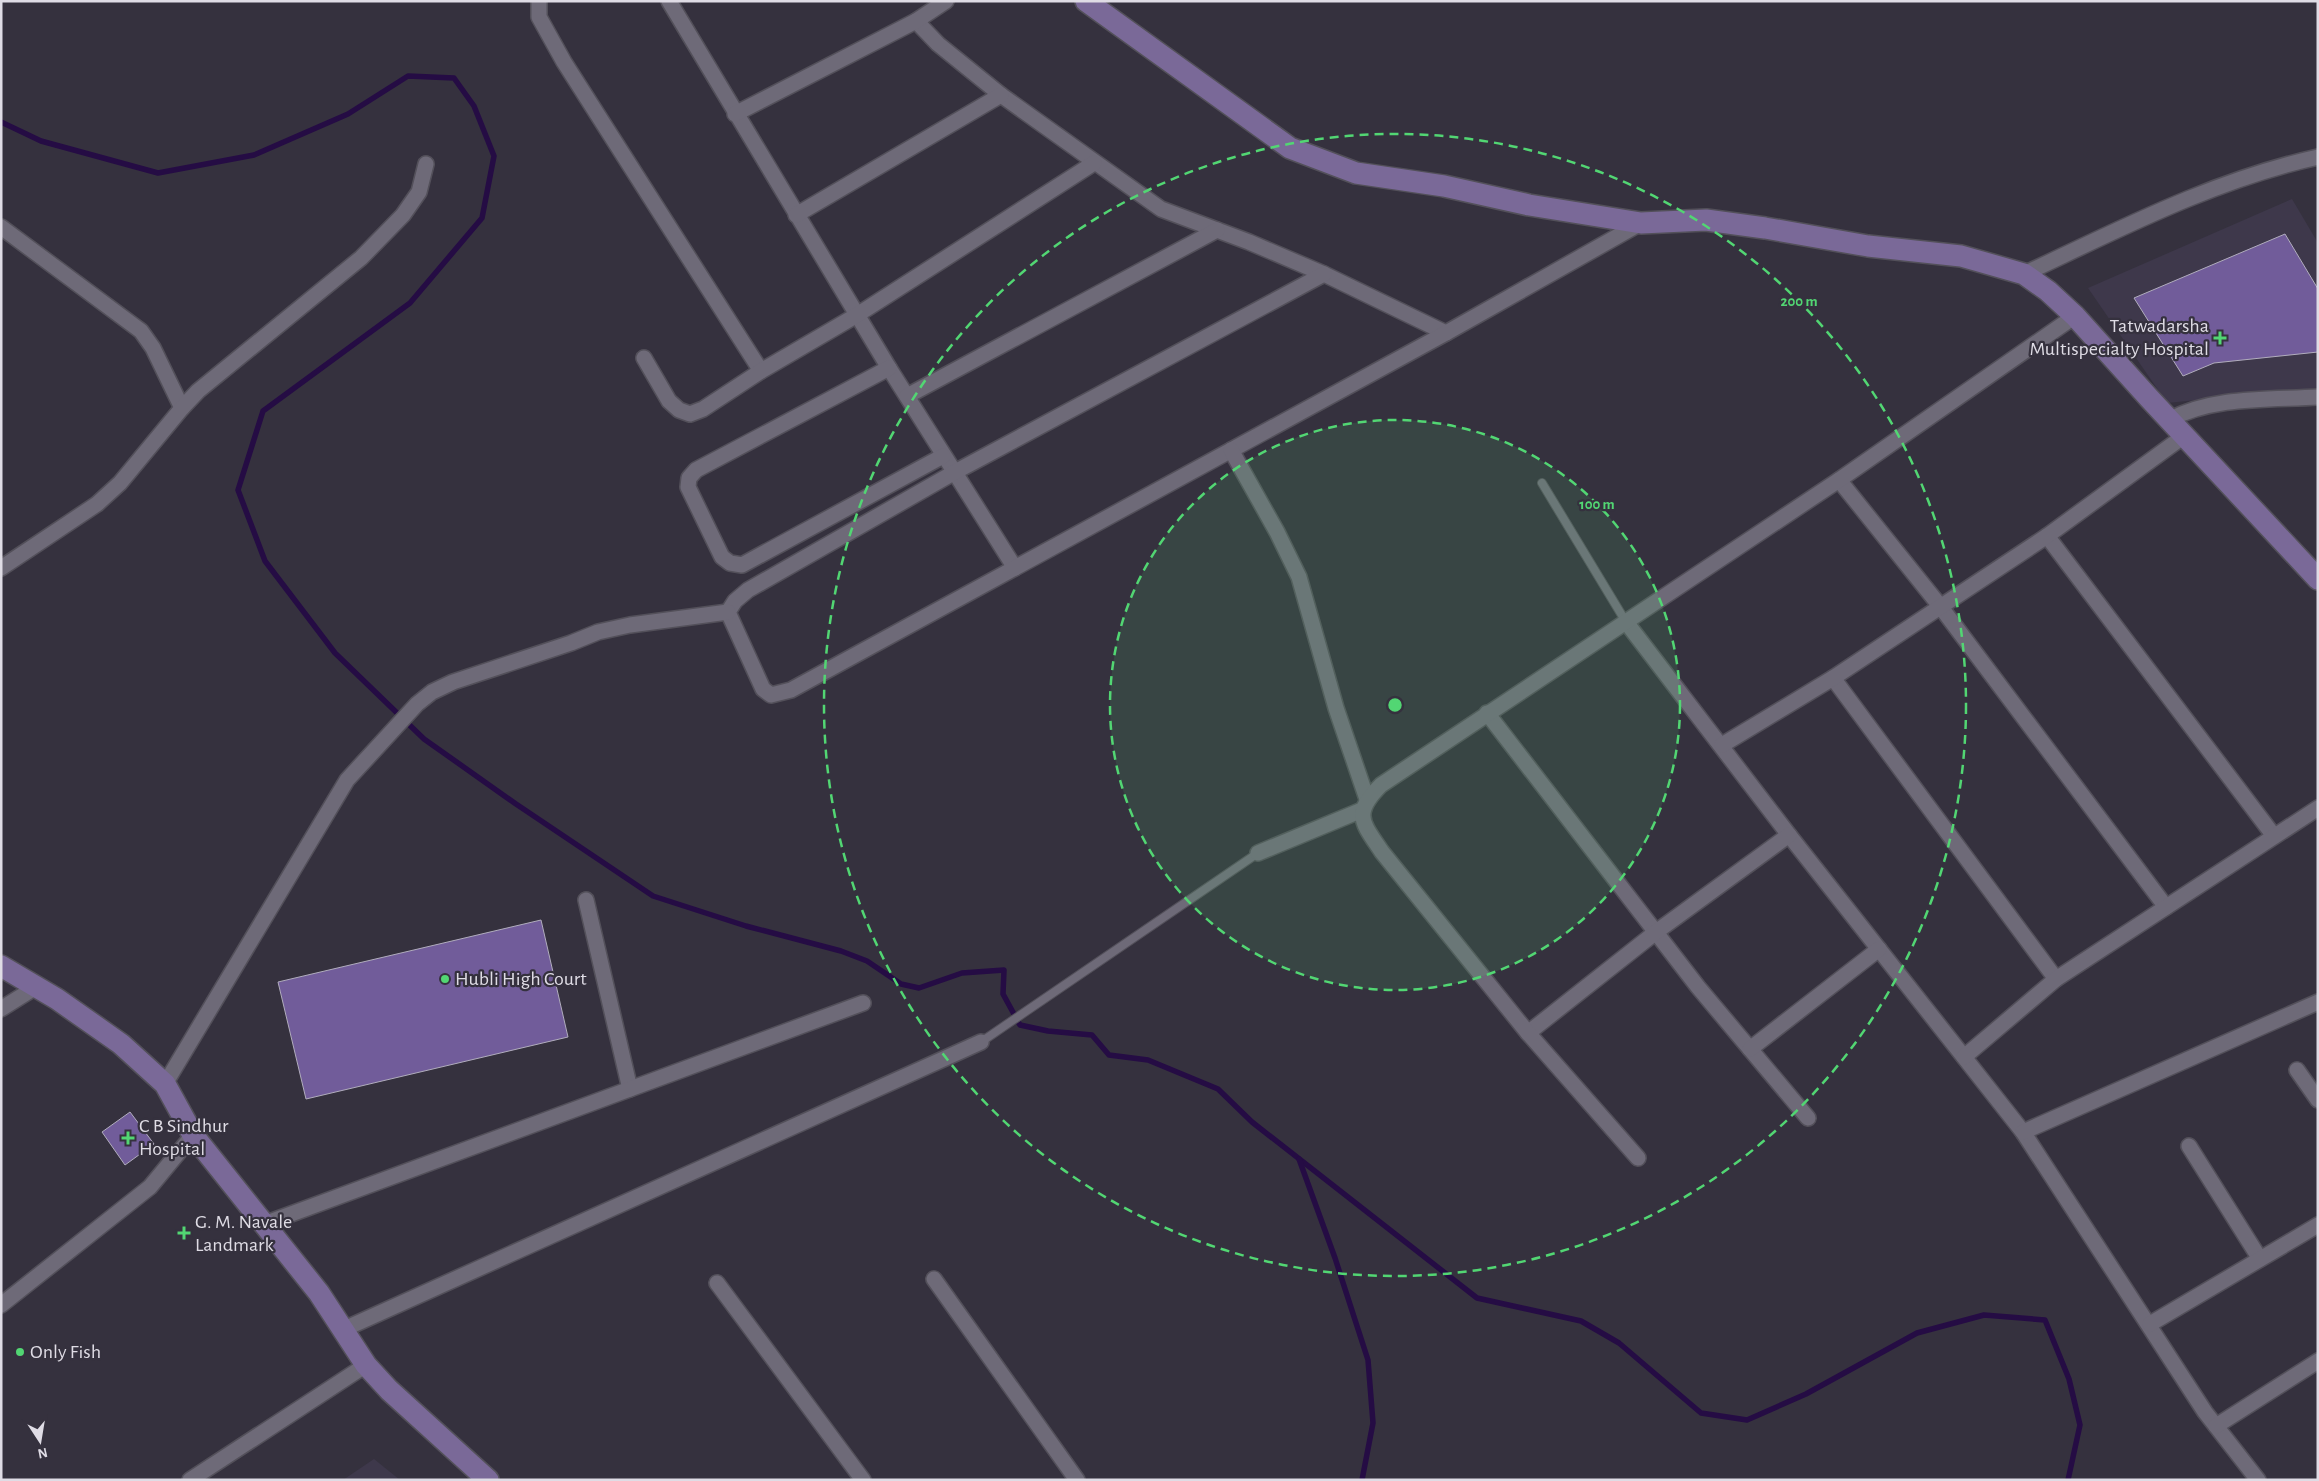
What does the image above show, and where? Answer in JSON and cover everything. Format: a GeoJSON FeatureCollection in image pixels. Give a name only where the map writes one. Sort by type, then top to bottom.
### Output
{"type":"FeatureCollection","features":[{"type":"Feature","properties":{"kind":"street"},"geometry":{"type":"LineString","coordinates":[[539,1],[539,17],[564,62],[761,371]]}},
{"type":"Feature","properties":{"kind":"street"},"geometry":{"type":"LineString","coordinates":[[669,1],[889,368],[954,474],[1015,568]]}},
{"type":"Feature","properties":{"kind":"street"},"geometry":{"type":"LineString","coordinates":[[735,114],[916,21],[946,1]]}},
{"type":"Feature","properties":{"kind":"street"},"geometry":{"type":"LineString","coordinates":[[1086,1],[1290,148],[1356,174],[1444,186],[1528,204],[1641,223],[1706,220],[1868,246],[1961,256],[2024,274],[2048,291],[2075,316],[2169,420],[2318,579]]}},
{"type":"Feature","properties":{"kind":"street"},"geometry":{"type":"LineString","coordinates":[[916,21],[938,44],[1001,95],[1161,209],[1324,274],[1446,333]]}},
{"type":"Feature","properties":{"kind":"street"},"geometry":{"type":"LineString","coordinates":[[796,215],[1001,95]]}},
{"type":"Feature","properties":{"kind":"street"},"geometry":{"type":"LineString","coordinates":[[2024,274],[2176,204],[2245,177],[2318,158]]}},
{"type":"Feature","properties":{"kind":"street"},"geometry":{"type":"LineString","coordinates":[[644,358],[669,401],[679,410],[690,414],[703,409],[761,371],[857,315],[1094,163]]}},
{"type":"Feature","properties":{"kind":"street"},"geometry":{"type":"LineString","coordinates":[[1,568],[98,504],[120,482],[198,391],[367,252],[403,215],[419,192],[426,164]]}},
{"type":"Feature","properties":{"kind":"street"},"geometry":{"type":"LineString","coordinates":[[728,612],[763,689],[771,694],[780,694],[1446,333],[1641,223]]}},
{"type":"Feature","properties":{"kind":"street"},"geometry":{"type":"LineString","coordinates":[[1,227],[141,331],[153,348],[182,408]]}},
{"type":"Feature","properties":{"kind":"street"},"geometry":{"type":"LineString","coordinates":[[907,396],[1217,230]]}},
{"type":"Feature","properties":{"kind":"street"},"geometry":{"type":"LineString","coordinates":[[165,1084],[346,780],[417,704],[432,692],[453,682],[571,644],[598,632],[630,625],[728,612],[735,601],[748,590],[954,474],[1324,274]]}},
{"type":"Feature","properties":{"kind":"street"},"geometry":{"type":"LineString","coordinates":[[1258,852],[1365,804],[1381,785],[1838,480],[2075,316]]}},
{"type":"Feature","properties":{"kind":"street"},"geometry":{"type":"LineString","coordinates":[[889,368],[696,470],[688,478],[688,487],[722,557],[730,564],[742,565],[943,456]]}},
{"type":"Feature","properties":{"kind":"street"},"geometry":{"type":"LineString","coordinates":[[2169,420],[2199,407],[2219,403],[2318,397]]}},
{"type":"Feature","properties":{"kind":"street"},"geometry":{"type":"LineString","coordinates":[[1722,746],[1833,678],[2047,536],[2184,436]]}},
{"type":"Feature","properties":{"kind":"street"},"geometry":{"type":"LineString","coordinates":[[1231,450],[1277,532],[1299,578],[1365,804],[1364,825],[1382,852],[1528,1033],[1638,1158]]}},
{"type":"Feature","properties":{"kind":"street"},"geometry":{"type":"LineString","coordinates":[[1838,480],[1940,606],[2166,907]]}},
{"type":"Feature","properties":{"kind":"street"},"geometry":{"type":"LineString","coordinates":[[2047,536],[2274,836]]}},
{"type":"Feature","properties":{"kind":"street"},"geometry":{"type":"LineString","coordinates":[[1626,622],[1789,835],[2023,1132],[2150,1324],[2205,1412],[2258,1480]]}},
{"type":"Feature","properties":{"kind":"street"},"geometry":{"type":"LineString","coordinates":[[1833,678],[2056,979]]}},
{"type":"Feature","properties":{"kind":"street"},"geometry":{"type":"LineString","coordinates":[[1487,713],[1656,932],[1808,1118]]}},
{"type":"Feature","properties":{"kind":"street"},"geometry":{"type":"LineString","coordinates":[[1964,1057],[2056,979],[2318,808]]}},
{"type":"Feature","properties":{"kind":"street"},"geometry":{"type":"LineString","coordinates":[[1528,1033],[1656,932],[1789,835]]}},
{"type":"Feature","properties":{"kind":"street"},"geometry":{"type":"LineString","coordinates":[[586,900],[630,1089]]}},
{"type":"Feature","properties":{"kind":"street"},"geometry":{"type":"LineString","coordinates":[[1750,1049],[1879,949]]}},
{"type":"Feature","properties":{"kind":"street"},"geometry":{"type":"LineString","coordinates":[[1,966],[121,1044],[165,1084],[193,1135],[319,1292],[366,1365],[389,1390],[488,1480]]}},
{"type":"Feature","properties":{"kind":"street"},"geometry":{"type":"LineString","coordinates":[[1,1009],[36,987]]}},
{"type":"Feature","properties":{"kind":"street"},"geometry":{"type":"LineString","coordinates":[[2023,1132],[2318,1002]]}},
{"type":"Feature","properties":{"kind":"street"},"geometry":{"type":"LineString","coordinates":[[264,1224],[863,1003]]}},
{"type":"Feature","properties":{"kind":"street"},"geometry":{"type":"LineString","coordinates":[[342,1330],[981,1042]]}},
{"type":"Feature","properties":{"kind":"street"},"geometry":{"type":"LineString","coordinates":[[2297,1070],[2318,1100]]}},
{"type":"Feature","properties":{"kind":"street"},"geometry":{"type":"LineString","coordinates":[[1,1305],[150,1187],[193,1135]]}},
{"type":"Feature","properties":{"kind":"street"},"geometry":{"type":"LineString","coordinates":[[2189,1146],[2260,1259]]}},
{"type":"Feature","properties":{"kind":"street"},"geometry":{"type":"LineString","coordinates":[[2150,1324],[2318,1224]]}},
{"type":"Feature","properties":{"kind":"street"},"geometry":{"type":"LineString","coordinates":[[934,1279],[1077,1480]]}},
{"type":"Feature","properties":{"kind":"street"},"geometry":{"type":"LineString","coordinates":[[717,1283],[863,1480]]}},
{"type":"Feature","properties":{"kind":"street"},"geometry":{"type":"LineString","coordinates":[[2216,1426],[2318,1361]]}},
{"type":"Feature","properties":{"kind":"street"},"geometry":{"type":"LineString","coordinates":[[190,1480],[366,1365]]}},
{"type":"Feature","properties":{"kind":"lane"},"geometry":{"type":"LineString","coordinates":[[1542,483],[1626,622]]}},
{"type":"Feature","properties":{"kind":"lane"},"geometry":{"type":"LineString","coordinates":[[981,1042],[1258,852]]}},
{"type":"Feature","properties":{"kind":"shaded area","name":"Tatwadarsha Multispecialty Hospital"},"geometry":{"type":"Polygon","coordinates":[[[2292,199],[2318,243],[2318,388],[2167,403],[2088,288],[2292,199]]]}},
{"type":"Feature","properties":{"kind":"shaded area"},"geometry":{"type":"Polygon","coordinates":[[[374,1459],[400,1480],[343,1480],[374,1459]]]}},
{"type":"Feature","properties":{"kind":"building"},"geometry":{"type":"Polygon","coordinates":[[[2285,234],[2318,289],[2318,352],[2214,363],[2183,376],[2134,298],[2285,234]]]}},
{"type":"Feature","properties":{"kind":"building"},"geometry":{"type":"Polygon","coordinates":[[[541,920],[568,1037],[306,1099],[278,982],[541,920]]]}},
{"type":"Feature","properties":{"kind":"building","name":"C B Sindhur Hospital"},"geometry":{"type":"Polygon","coordinates":[[[130,1112],[154,1144],[125,1165],[102,1132],[130,1112]]]}},
{"type":"Feature","properties":{"kind":"waterway"},"geometry":{"type":"LineString","coordinates":[[1,122],[41,141],[158,173],[254,155],[348,114],[408,76],[454,78],[474,106],[494,156],[482,218],[410,303],[263,411],[238,490],[265,561],[335,653],[424,739],[516,804],[653,896],[746,926],[841,951],[867,961],[901,984],[919,988],[962,973],[1004,970],[1003,994],[1020,1025],[1048,1031],[1092,1035],[1109,1055],[1148,1060],[1218,1089],[1252,1122],[1477,1298],[1581,1321],[1619,1343],[1701,1413],[1747,1420],[1806,1394],[1917,1333],[1984,1315],[2045,1320],[2069,1379],[2080,1425],[2068,1480]]}},
{"type":"Feature","properties":{"kind":"waterway"},"geometry":{"type":"LineString","coordinates":[[1299,1159],[1335,1258],[1368,1360],[1373,1423],[1362,1480]]}},
{"type":"Feature","properties":{"kind":"place","name":"Tatwadarsha Multispecialty Hospital"},"geometry":{"type":"Point","coordinates":[2220,338]}},
{"type":"Feature","properties":{"kind":"place","name":"Hubli High Court"},"geometry":{"type":"Point","coordinates":[445,979]}},
{"type":"Feature","properties":{"kind":"place","name":"C B Sindhur Hospital"},"geometry":{"type":"Point","coordinates":[128,1138]}},
{"type":"Feature","properties":{"kind":"place","name":"G. M. Navale Landmark"},"geometry":{"type":"Point","coordinates":[184,1233]}},
{"type":"Feature","properties":{"kind":"place","name":"Only Fish"},"geometry":{"type":"Point","coordinates":[20,1352]}}]}
